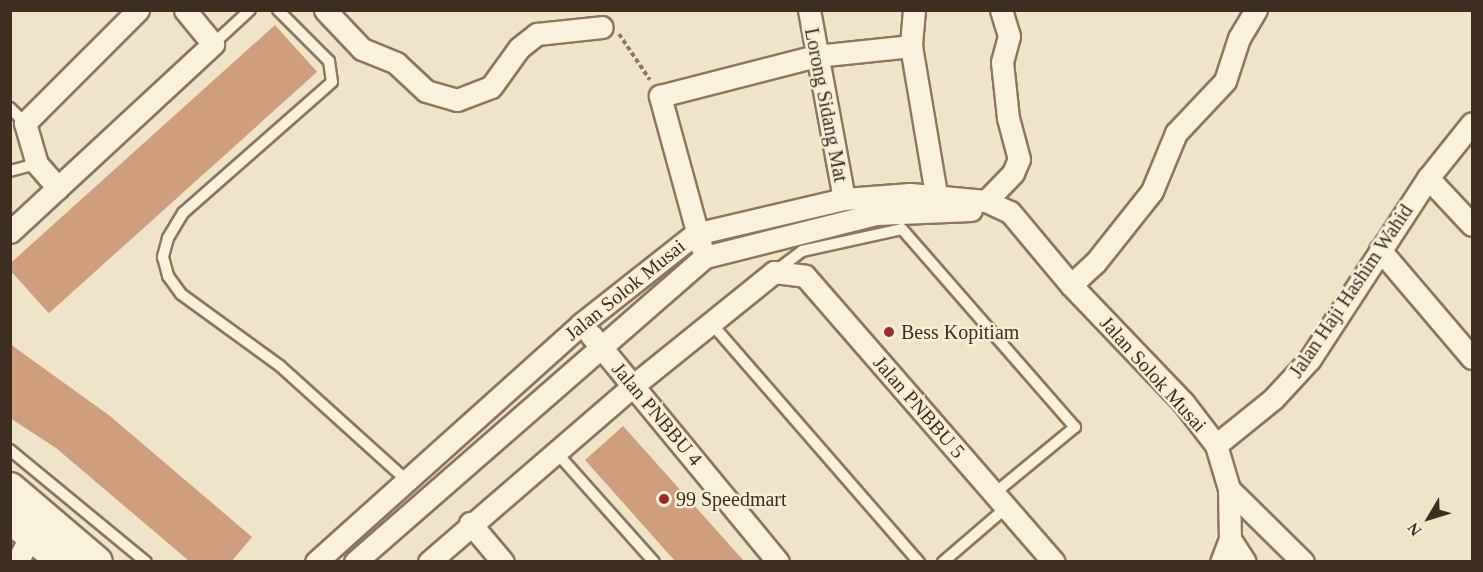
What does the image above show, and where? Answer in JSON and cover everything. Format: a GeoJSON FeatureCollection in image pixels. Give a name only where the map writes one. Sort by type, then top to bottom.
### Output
{"type":"FeatureCollection","features":[{"type":"Feature","properties":{"kind":"main road"},"geometry":{"type":"LineString","coordinates":[[18,521],[63,561]]}},
{"type":"Feature","properties":{"kind":"main road"},"geometry":{"type":"LineString","coordinates":[[18,521],[97,561]]}},
{"type":"Feature","properties":{"kind":"main road"},"geometry":{"type":"LineString","coordinates":[[18,521],[111,561]]}},
{"type":"Feature","properties":{"kind":"street"},"geometry":{"type":"LineString","coordinates":[[58,188],[37,164],[18,115],[138,10]]}},
{"type":"Feature","properties":{"kind":"street"},"geometry":{"type":"LineString","coordinates":[[10,232],[213,44],[185,10]]}},
{"type":"Feature","properties":{"kind":"street"},"geometry":{"type":"LineString","coordinates":[[325,10],[362,49],[396,63],[426,91],[457,100],[491,87],[519,48],[537,34],[602,27]]}},
{"type":"Feature","properties":{"kind":"street","name":"Lorong Sidang Mat"},"geometry":{"type":"LineString","coordinates":[[809,10],[844,199]]}},
{"type":"Feature","properties":{"kind":"street"},"geometry":{"type":"LineString","coordinates":[[914,10],[912,46],[936,194]]}},
{"type":"Feature","properties":{"kind":"street"},"geometry":{"type":"LineString","coordinates":[[987,201],[1013,173],[1019,159],[1008,118],[1002,62],[1009,30],[1001,10]]}},
{"type":"Feature","properties":{"kind":"street"},"geometry":{"type":"LineString","coordinates":[[1071,285],[1095,263],[1152,191],[1176,133],[1226,81],[1239,38],[1256,10]]}},
{"type":"Feature","properties":{"kind":"street"},"geometry":{"type":"LineString","coordinates":[[705,257],[695,234],[660,96],[816,56],[912,46]]}},
{"type":"Feature","properties":{"kind":"street","name":"Jalan Haji Hashim Wahid"},"geometry":{"type":"LineString","coordinates":[[1216,445],[1273,399],[1310,359],[1428,178],[1473,123]]}},
{"type":"Feature","properties":{"kind":"street"},"geometry":{"type":"LineString","coordinates":[[1428,178],[1473,225]]}},
{"type":"Feature","properties":{"kind":"street","name":"Jalan Solok Musai"},"geometry":{"type":"LineString","coordinates":[[316,561],[404,478],[581,324],[695,234],[844,199],[936,194],[987,201],[1010,213],[1071,285],[1183,402],[1216,445],[1228,489],[1230,539],[1221,561]]}},
{"type":"Feature","properties":{"kind":"street","name":"Jalan Solok Musai"},"geometry":{"type":"LineString","coordinates":[[356,561],[600,345],[705,257],[876,214],[1010,213]]}},
{"type":"Feature","properties":{"kind":"street"},"geometry":{"type":"LineString","coordinates":[[1380,250],[1473,358]]}},
{"type":"Feature","properties":{"kind":"street"},"geometry":{"type":"LineString","coordinates":[[429,561],[470,523],[634,385],[774,272]]}},
{"type":"Feature","properties":{"kind":"street","name":"Jalan PNBBU 5"},"geometry":{"type":"LineString","coordinates":[[774,272],[805,276],[1054,561]]}},
{"type":"Feature","properties":{"kind":"street","name":"Jalan PNBBU 4"},"geometry":{"type":"LineString","coordinates":[[581,324],[778,561]]}},
{"type":"Feature","properties":{"kind":"street"},"geometry":{"type":"LineString","coordinates":[[1228,489],[1303,561]]}},
{"type":"Feature","properties":{"kind":"street"},"geometry":{"type":"LineString","coordinates":[[470,523],[503,561]]}},
{"type":"Feature","properties":{"kind":"street"},"geometry":{"type":"LineString","coordinates":[[1230,539],[1245,561]]}},
{"type":"Feature","properties":{"kind":"lane"},"geometry":{"type":"LineString","coordinates":[[213,44],[250,10]]}},
{"type":"Feature","properties":{"kind":"lane"},"geometry":{"type":"LineString","coordinates":[[278,10],[328,60],[332,82],[183,213],[168,238],[163,257],[168,276],[181,294],[280,366],[404,478]]}},
{"type":"Feature","properties":{"kind":"lane"},"geometry":{"type":"LineString","coordinates":[[10,171],[37,164]]}},
{"type":"Feature","properties":{"kind":"lane"},"geometry":{"type":"LineString","coordinates":[[774,272],[802,251],[902,229],[1075,427],[943,561]]}},
{"type":"Feature","properties":{"kind":"lane"},"geometry":{"type":"LineString","coordinates":[[711,323],[919,561]]}},
{"type":"Feature","properties":{"kind":"lane"},"geometry":{"type":"LineString","coordinates":[[10,450],[146,561]]}},
{"type":"Feature","properties":{"kind":"lane"},"geometry":{"type":"LineString","coordinates":[[556,452],[654,561]]}},
{"type":"Feature","properties":{"kind":"lane"},"geometry":{"type":"LineString","coordinates":[[310,561],[331,546]]}},
{"type":"Feature","properties":{"kind":"path"},"geometry":{"type":"LineString","coordinates":[[602,27],[624,38],[660,96]]}},
{"type":"Feature","properties":{"kind":"building"},"geometry":{"type":"Polygon","coordinates":[[[275,25],[317,72],[49,313],[10,270],[10,264],[275,25]]]}},
{"type":"Feature","properties":{"kind":"building"},"geometry":{"type":"Polygon","coordinates":[[[10,344],[110,416],[252,537],[232,561],[189,561],[56,448],[10,418],[10,344]]]}},
{"type":"Feature","properties":{"kind":"building"},"geometry":{"type":"Polygon","coordinates":[[[623,426],[744,561],[675,561],[585,460],[623,426]]]}},
{"type":"Feature","properties":{"kind":"place","name":"Bess Kopitiam"},"geometry":{"type":"Point","coordinates":[889,332]}},
{"type":"Feature","properties":{"kind":"place","name":"99 Speedmart"},"geometry":{"type":"Point","coordinates":[664,499]}}]}
